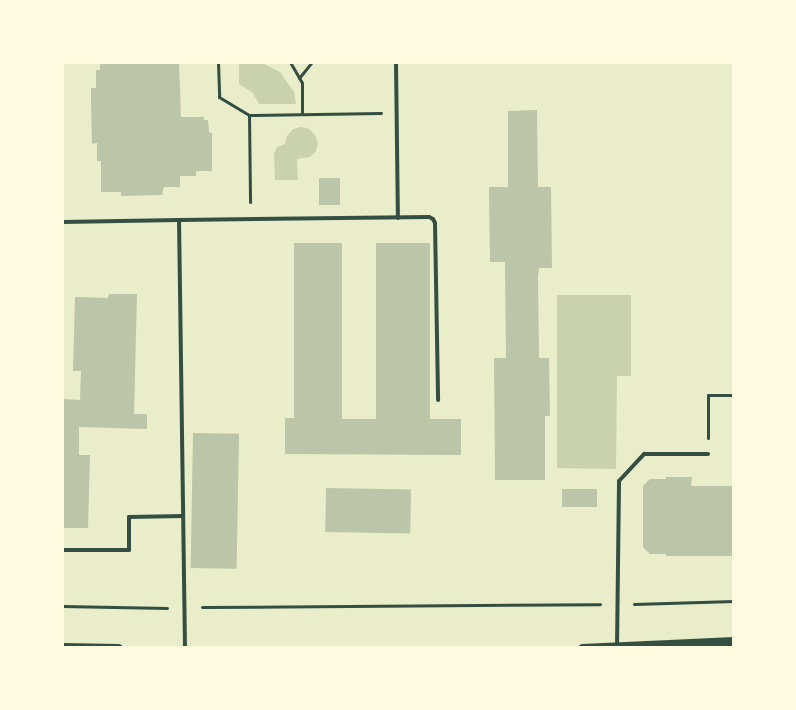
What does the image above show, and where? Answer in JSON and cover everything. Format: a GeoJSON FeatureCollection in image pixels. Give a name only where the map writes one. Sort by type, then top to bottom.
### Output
{"type":"FeatureCollection","features":[{"type":"Feature","properties":{"kind":"street"},"geometry":{"type":"LineString","coordinates":[[582,648],[734,642]]}},
{"type":"Feature","properties":{"kind":"street"},"geometry":{"type":"LineString","coordinates":[[62,647],[118,648]]}},
{"type":"Feature","properties":{"kind":"lane"},"geometry":{"type":"LineString","coordinates":[[396,62],[398,218]]}},
{"type":"Feature","properties":{"kind":"lane"},"geometry":{"type":"LineString","coordinates":[[62,222],[429,217],[436,223],[438,400]]}},
{"type":"Feature","properties":{"kind":"lane"},"geometry":{"type":"LineString","coordinates":[[178,220],[185,648]]}},
{"type":"Feature","properties":{"kind":"lane"},"geometry":{"type":"LineString","coordinates":[[617,647],[619,482],[644,454],[708,454]]}},
{"type":"Feature","properties":{"kind":"lane"},"geometry":{"type":"LineString","coordinates":[[62,550],[129,550],[129,517],[183,516]]}},
{"type":"Feature","properties":{"kind":"path"},"geometry":{"type":"LineString","coordinates":[[218,62],[219,97],[249,115],[397,113]]}},
{"type":"Feature","properties":{"kind":"path"},"geometry":{"type":"LineString","coordinates":[[290,62],[302,85],[302,114]]}},
{"type":"Feature","properties":{"kind":"path"},"geometry":{"type":"LineString","coordinates":[[299,78],[312,62]]}},
{"type":"Feature","properties":{"kind":"path"},"geometry":{"type":"LineString","coordinates":[[249,115],[250,220]]}},
{"type":"Feature","properties":{"kind":"path"},"geometry":{"type":"LineString","coordinates":[[708,454],[708,395],[734,395]]}},
{"type":"Feature","properties":{"kind":"path"},"geometry":{"type":"LineString","coordinates":[[196,608],[619,604],[734,601]]}},
{"type":"Feature","properties":{"kind":"path"},"geometry":{"type":"LineString","coordinates":[[62,606],[168,608]]}},
{"type":"Feature","properties":{"kind":"green space"},"geometry":{"type":"Polygon","coordinates":[[[239,63],[262,63],[280,72],[294,92],[296,104],[259,104],[253,93],[239,84],[239,63]]]}},
{"type":"Feature","properties":{"kind":"green space"},"geometry":{"type":"Polygon","coordinates":[[[301,127],[309,129],[315,135],[318,143],[316,151],[310,157],[297,159],[298,180],[275,180],[274,153],[277,147],[285,144],[287,136],[293,129],[301,127]]]}},
{"type":"Feature","properties":{"kind":"green space"},"geometry":{"type":"Polygon","coordinates":[[[557,295],[631,295],[631,376],[617,376],[616,469],[557,468],[557,295]]]}},
{"type":"Feature","properties":{"kind":"building"},"geometry":{"type":"Polygon","coordinates":[[[100,62],[179,62],[181,117],[204,117],[204,120],[208,120],[209,132],[212,133],[212,171],[196,171],[196,176],[180,176],[180,187],[164,187],[162,195],[121,196],[121,192],[101,192],[101,161],[97,161],[97,143],[92,144],[91,104],[91,88],[96,88],[96,70],[100,70],[100,62]]]}},
{"type":"Feature","properties":{"kind":"building"},"geometry":{"type":"Polygon","coordinates":[[[537,110],[538,187],[551,187],[552,268],[539,268],[538,277],[539,358],[549,358],[550,416],[545,416],[545,480],[495,480],[494,358],[506,358],[505,262],[490,262],[489,187],[508,187],[508,111],[537,110]]]}},
{"type":"Feature","properties":{"kind":"building"},"geometry":{"type":"Polygon","coordinates":[[[319,178],[340,178],[340,205],[319,205],[319,178]]]}},
{"type":"Feature","properties":{"kind":"building"},"geometry":{"type":"Polygon","coordinates":[[[294,243],[342,243],[342,419],[376,419],[376,243],[430,243],[430,419],[461,419],[461,455],[285,454],[285,418],[294,418],[294,243]]]}},
{"type":"Feature","properties":{"kind":"building"},"geometry":{"type":"Polygon","coordinates":[[[109,294],[137,294],[134,414],[147,414],[147,429],[79,427],[79,455],[90,455],[88,528],[62,528],[62,399],[80,400],[81,371],[73,371],[75,297],[108,298],[109,294]]]}},
{"type":"Feature","properties":{"kind":"building"},"geometry":{"type":"Polygon","coordinates":[[[193,433],[239,434],[237,569],[191,568],[193,433]]]}},
{"type":"Feature","properties":{"kind":"building"},"geometry":{"type":"Polygon","coordinates":[[[666,477],[692,477],[691,486],[734,486],[734,556],[666,556],[666,554],[650,554],[643,547],[643,486],[650,479],[666,479],[666,477]]]}},
{"type":"Feature","properties":{"kind":"building"},"geometry":{"type":"Polygon","coordinates":[[[326,488],[411,489],[410,533],[325,532],[326,488]]]}},
{"type":"Feature","properties":{"kind":"building"},"geometry":{"type":"Polygon","coordinates":[[[562,489],[597,489],[597,507],[562,507],[562,489]]]}}]}
